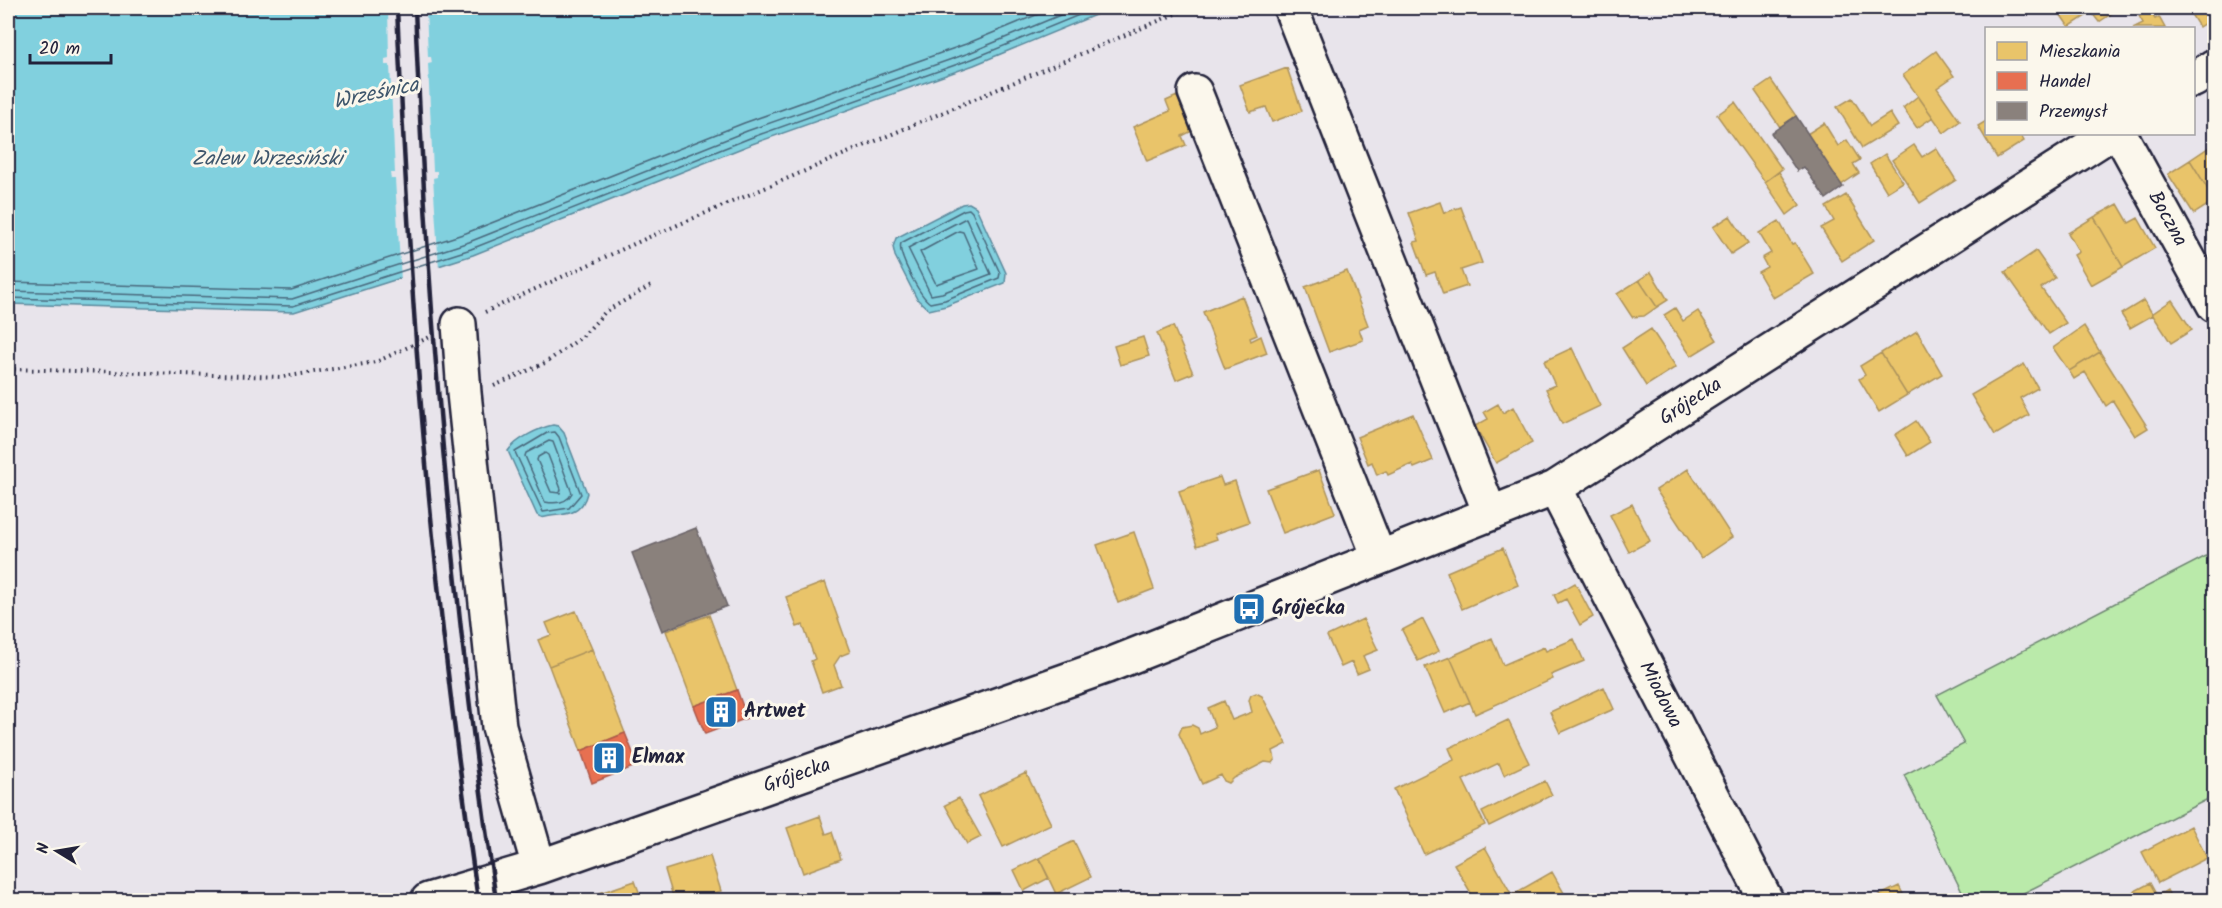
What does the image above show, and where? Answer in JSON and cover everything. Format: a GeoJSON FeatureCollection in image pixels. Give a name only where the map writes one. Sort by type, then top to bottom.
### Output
{"type":"FeatureCollection","features":[{"type":"Feature","properties":{"kind":"street"},"geometry":{"type":"LineString","coordinates":[[1291,9],[1490,513]]}},
{"type":"Feature","properties":{"kind":"street"},"geometry":{"type":"LineString","coordinates":[[2195,79],[2214,66]]}},
{"type":"Feature","properties":{"kind":"street"},"geometry":{"type":"LineString","coordinates":[[1195,92],[1378,557]]}},
{"type":"Feature","properties":{"kind":"street","name":"Grójecka"},"geometry":{"type":"LineString","coordinates":[[428,900],[539,867],[1107,666],[1555,488],[2108,135]]}},
{"type":"Feature","properties":{"kind":"street","name":"Boczna"},"geometry":{"type":"LineString","coordinates":[[2121,135],[2214,305]]}},
{"type":"Feature","properties":{"kind":"street"},"geometry":{"type":"LineString","coordinates":[[459,324],[464,393],[499,727],[539,867]]}},
{"type":"Feature","properties":{"kind":"street","name":"Miodowa"},"geometry":{"type":"LineString","coordinates":[[1555,488],[1766,900]]}},
{"type":"Feature","properties":{"kind":"path"},"geometry":{"type":"LineString","coordinates":[[8,369],[283,377],[376,362],[647,238],[1189,8]]}},
{"type":"Feature","properties":{"kind":"path"},"geometry":{"type":"LineString","coordinates":[[464,393],[494,386],[545,363],[582,337],[606,311],[651,286]]}},
{"type":"Feature","properties":{"kind":"green space"},"geometry":{"type":"Polygon","coordinates":[[[2214,552],[2214,796],[2010,900],[1966,900],[1904,775],[1964,744],[1937,695],[2214,552]]]}},
{"type":"Feature","properties":{"kind":"water","name":"Zalew Wrzesiński"},"geometry":{"type":"Polygon","coordinates":[[[8,8],[1112,8],[974,65],[752,144],[473,255],[294,312],[8,304],[8,8]]]}},
{"type":"Feature","properties":{"kind":"water"},"geometry":{"type":"Polygon","coordinates":[[[969,203],[976,207],[1006,273],[1005,283],[946,306],[929,310],[917,299],[895,256],[893,247],[896,238],[962,204],[969,203]]]}},
{"type":"Feature","properties":{"kind":"water"},"geometry":{"type":"Polygon","coordinates":[[[553,425],[558,426],[564,433],[587,493],[582,505],[574,512],[542,517],[537,515],[508,451],[516,442],[528,435],[553,425]]]}},
{"type":"Feature","properties":{"kind":"pier"},"geometry":{"type":"Polygon","coordinates":[[[388,8],[426,8],[428,57],[431,57],[432,63],[428,64],[433,171],[437,171],[437,177],[433,178],[439,269],[401,281],[395,179],[391,179],[390,173],[395,173],[390,65],[385,65],[385,59],[389,58],[388,8]]]}},
{"type":"Feature","properties":{"kind":"building: Mieszkania"},"geometry":{"type":"Polygon","coordinates":[[[2056,8],[2088,8],[2092,12],[2069,27],[2056,8]]]}},
{"type":"Feature","properties":{"kind":"building: Mieszkania"},"geometry":{"type":"Polygon","coordinates":[[[2088,8],[2115,8],[2117,10],[2099,22],[2088,8]]]}},
{"type":"Feature","properties":{"kind":"building: Mieszkania"},"geometry":{"type":"Polygon","coordinates":[[[2187,8],[2214,8],[2214,17],[2199,27],[2187,8]]]}},
{"type":"Feature","properties":{"kind":"building: Mieszkania"},"geometry":{"type":"Polygon","coordinates":[[[2149,10],[2155,19],[2159,17],[2164,27],[2135,27],[2143,23],[2139,16],[2149,10]]]}},
{"type":"Feature","properties":{"kind":"building: Mieszkania"},"geometry":{"type":"Polygon","coordinates":[[[1936,51],[1954,76],[1937,88],[1960,121],[1944,133],[1903,75],[1936,51]]]}},
{"type":"Feature","properties":{"kind":"building: Mieszkania"},"geometry":{"type":"Polygon","coordinates":[[[1287,68],[1302,111],[1272,122],[1266,107],[1250,112],[1240,85],[1287,68]]]}},
{"type":"Feature","properties":{"kind":"building: Mieszkania"},"geometry":{"type":"Polygon","coordinates":[[[1771,80],[1796,116],[1780,127],[1755,91],[1771,80]]]}},
{"type":"Feature","properties":{"kind":"building: Mieszkania"},"geometry":{"type":"Polygon","coordinates":[[[1177,96],[1192,131],[1182,136],[1186,145],[1147,161],[1133,127],[1170,111],[1166,101],[1177,96]]]}},
{"type":"Feature","properties":{"kind":"building: Mieszkania"},"geometry":{"type":"Polygon","coordinates":[[[1918,96],[1933,117],[1917,128],[1903,108],[1918,96]]]}},
{"type":"Feature","properties":{"kind":"building: Mieszkania"},"geometry":{"type":"Polygon","coordinates":[[[1852,98],[1870,126],[1890,113],[1898,126],[1862,148],[1837,107],[1852,98]]]}},
{"type":"Feature","properties":{"kind":"building: Mieszkania"},"geometry":{"type":"Polygon","coordinates":[[[1735,102],[1782,169],[1765,182],[1717,115],[1735,102]]]}},
{"type":"Feature","properties":{"kind":"building: Mieszkania"},"geometry":{"type":"Polygon","coordinates":[[[1985,122],[1985,135],[2021,135],[2024,141],[1997,158],[1978,126],[1985,122]]]}},
{"type":"Feature","properties":{"kind":"building: Mieszkania"},"geometry":{"type":"Polygon","coordinates":[[[1824,123],[1838,146],[1847,140],[1860,160],[1853,164],[1859,173],[1841,185],[1807,134],[1824,123]]]}},
{"type":"Feature","properties":{"kind":"building: Mieszkania"},"geometry":{"type":"Polygon","coordinates":[[[2214,144],[2214,199],[2190,160],[2214,144]]]}},
{"type":"Feature","properties":{"kind":"building: Mieszkania"},"geometry":{"type":"Polygon","coordinates":[[[1914,145],[1922,157],[1936,148],[1956,180],[1920,203],[1892,160],[1914,145]]]}},
{"type":"Feature","properties":{"kind":"building: Mieszkania"},"geometry":{"type":"Polygon","coordinates":[[[1885,154],[1903,182],[1887,192],[1870,164],[1885,154]]]}},
{"type":"Feature","properties":{"kind":"building: Mieszkania"},"geometry":{"type":"Polygon","coordinates":[[[2190,160],[2214,199],[2194,214],[2168,174],[2190,160]]]}},
{"type":"Feature","properties":{"kind":"building: Mieszkania"},"geometry":{"type":"Polygon","coordinates":[[[1779,172],[1800,205],[1787,215],[1765,182],[1779,172]]]}},
{"type":"Feature","properties":{"kind":"building: Mieszkania"},"geometry":{"type":"Polygon","coordinates":[[[1846,195],[1874,240],[1842,261],[1821,228],[1834,221],[1826,207],[1846,195]]]}},
{"type":"Feature","properties":{"kind":"building: Mieszkania"},"geometry":{"type":"Polygon","coordinates":[[[1440,202],[1444,213],[1461,207],[1482,263],[1461,270],[1467,286],[1443,294],[1435,272],[1426,275],[1414,242],[1419,241],[1409,213],[1440,202]]]}},
{"type":"Feature","properties":{"kind":"building: Mieszkania"},"geometry":{"type":"Polygon","coordinates":[[[2118,204],[2129,223],[2138,218],[2155,248],[2123,267],[2094,217],[2118,204]]]}},
{"type":"Feature","properties":{"kind":"building: Mieszkania"},"geometry":{"type":"Polygon","coordinates":[[[1730,216],[1748,243],[1731,254],[1713,227],[1730,216]]]}},
{"type":"Feature","properties":{"kind":"building: Mieszkania"},"geometry":{"type":"Polygon","coordinates":[[[2094,217],[2123,267],[2091,285],[2074,255],[2079,252],[2068,233],[2094,217]]]}},
{"type":"Feature","properties":{"kind":"building: Mieszkania"},"geometry":{"type":"Polygon","coordinates":[[[1779,221],[1792,244],[1795,243],[1814,274],[1773,298],[1758,272],[1767,267],[1762,258],[1771,253],[1759,233],[1779,221]]]}},
{"type":"Feature","properties":{"kind":"building: Mieszkania"},"geometry":{"type":"Polygon","coordinates":[[[2036,251],[2055,278],[2041,288],[2066,323],[2049,334],[2005,272],[2036,251]]]}},
{"type":"Feature","properties":{"kind":"building: Mieszkania"},"geometry":{"type":"Polygon","coordinates":[[[1347,271],[1368,325],[1359,329],[1363,340],[1329,352],[1305,287],[1347,271]]]}},
{"type":"Feature","properties":{"kind":"building: Mieszkania"},"geometry":{"type":"Polygon","coordinates":[[[1651,272],[1668,300],[1657,307],[1639,280],[1651,272]]]}},
{"type":"Feature","properties":{"kind":"building: Mieszkania"},"geometry":{"type":"Polygon","coordinates":[[[1639,280],[1657,307],[1644,316],[1632,317],[1617,294],[1639,280]]]}},
{"type":"Feature","properties":{"kind":"building: Mieszkania"},"geometry":{"type":"Polygon","coordinates":[[[1242,296],[1257,335],[1250,338],[1251,341],[1261,336],[1267,353],[1225,369],[1203,312],[1242,296]]]}},
{"type":"Feature","properties":{"kind":"building: Mieszkania"},"geometry":{"type":"Polygon","coordinates":[[[2144,300],[2153,315],[2130,328],[2121,314],[2144,300]]]}},
{"type":"Feature","properties":{"kind":"building: Mieszkania"},"geometry":{"type":"Polygon","coordinates":[[[2172,300],[2192,330],[2171,343],[2152,314],[2172,300]]]}},
{"type":"Feature","properties":{"kind":"building: Mieszkania"},"geometry":{"type":"Polygon","coordinates":[[[1675,308],[1683,321],[1698,311],[1717,340],[1691,356],[1664,315],[1675,308]]]}},
{"type":"Feature","properties":{"kind":"building: Mieszkania"},"geometry":{"type":"Polygon","coordinates":[[[1173,326],[1193,373],[1176,380],[1157,333],[1173,326]]]}},
{"type":"Feature","properties":{"kind":"building: Mieszkania"},"geometry":{"type":"Polygon","coordinates":[[[2084,326],[2100,352],[2069,371],[2053,348],[2084,326]]]}},
{"type":"Feature","properties":{"kind":"building: Mieszkania"},"geometry":{"type":"Polygon","coordinates":[[[1651,329],[1676,367],[1646,386],[1622,348],[1651,329]]]}},
{"type":"Feature","properties":{"kind":"building: Mieszkania"},"geometry":{"type":"Polygon","coordinates":[[[1917,331],[1942,374],[1907,395],[1881,353],[1917,331]]]}},
{"type":"Feature","properties":{"kind":"building: Mieszkania"},"geometry":{"type":"Polygon","coordinates":[[[1143,337],[1149,356],[1120,365],[1114,346],[1143,337]]]}},
{"type":"Feature","properties":{"kind":"building: Mieszkania"},"geometry":{"type":"Polygon","coordinates":[[[1572,348],[1600,406],[1562,424],[1546,389],[1555,385],[1544,361],[1572,348]]]}},
{"type":"Feature","properties":{"kind":"building: Mieszkania"},"geometry":{"type":"Polygon","coordinates":[[[2100,352],[2148,428],[2135,436],[2113,401],[2106,406],[2085,372],[2074,379],[2069,371],[2100,352]]]}},
{"type":"Feature","properties":{"kind":"building: Mieszkania"},"geometry":{"type":"Polygon","coordinates":[[[1881,353],[1907,395],[1879,412],[1859,379],[1865,375],[1860,366],[1881,353]]]}},
{"type":"Feature","properties":{"kind":"building: Mieszkania"},"geometry":{"type":"Polygon","coordinates":[[[2024,364],[2038,388],[2020,398],[2029,415],[1995,435],[1971,395],[2024,364]]]}},
{"type":"Feature","properties":{"kind":"building: Mieszkania"},"geometry":{"type":"Polygon","coordinates":[[[1498,404],[1503,413],[1513,407],[1532,443],[1496,463],[1475,426],[1488,419],[1484,412],[1498,404]]]}},
{"type":"Feature","properties":{"kind":"building: Mieszkania"},"geometry":{"type":"Polygon","coordinates":[[[1413,414],[1433,460],[1414,468],[1412,464],[1388,475],[1386,471],[1377,475],[1372,462],[1368,464],[1357,437],[1413,414]]]}},
{"type":"Feature","properties":{"kind":"building: Mieszkania"},"geometry":{"type":"Polygon","coordinates":[[[1916,421],[1930,442],[1908,456],[1895,435],[1916,421]]]}},
{"type":"Feature","properties":{"kind":"building: Mieszkania"},"geometry":{"type":"Polygon","coordinates":[[[1688,469],[1732,537],[1701,558],[1656,490],[1688,469]]]}},
{"type":"Feature","properties":{"kind":"building: Mieszkania"},"geometry":{"type":"Polygon","coordinates":[[[1319,470],[1335,513],[1283,533],[1266,489],[1319,470]]]}},
{"type":"Feature","properties":{"kind":"building: Mieszkania"},"geometry":{"type":"Polygon","coordinates":[[[1220,477],[1223,485],[1235,481],[1249,522],[1215,534],[1217,539],[1197,546],[1179,491],[1220,477]]]}},
{"type":"Feature","properties":{"kind":"building: Mieszkania"},"geometry":{"type":"Polygon","coordinates":[[[1632,504],[1650,541],[1629,552],[1610,515],[1632,504]]]}},
{"type":"Feature","properties":{"kind":"building: Mieszkania"},"geometry":{"type":"Polygon","coordinates":[[[1134,532],[1154,589],[1118,603],[1097,545],[1134,532]]]}},
{"type":"Feature","properties":{"kind":"building: Mieszkania"},"geometry":{"type":"Polygon","coordinates":[[[1503,548],[1518,585],[1462,609],[1447,572],[1503,548]]]}},
{"type":"Feature","properties":{"kind":"building: Mieszkania"},"geometry":{"type":"Polygon","coordinates":[[[825,582],[850,652],[840,656],[834,665],[841,685],[822,692],[811,661],[815,659],[803,625],[797,627],[786,597],[825,582]]]}},
{"type":"Feature","properties":{"kind":"building: Mieszkania"},"geometry":{"type":"Polygon","coordinates":[[[1575,583],[1593,617],[1580,625],[1566,599],[1558,603],[1554,595],[1575,583]]]}},
{"type":"Feature","properties":{"kind":"building: Mieszkania"},"geometry":{"type":"Polygon","coordinates":[[[576,611],[592,649],[549,666],[538,640],[551,635],[546,623],[576,611]]]}},
{"type":"Feature","properties":{"kind":"building: Mieszkania"},"geometry":{"type":"Polygon","coordinates":[[[709,615],[737,690],[694,706],[666,631],[709,615]]]}},
{"type":"Feature","properties":{"kind":"building: Mieszkania"},"geometry":{"type":"Polygon","coordinates":[[[1363,619],[1378,650],[1363,656],[1369,669],[1357,674],[1352,662],[1341,667],[1327,636],[1363,619]]]}},
{"type":"Feature","properties":{"kind":"building: Mieszkania"},"geometry":{"type":"Polygon","coordinates":[[[1423,619],[1439,651],[1418,661],[1402,630],[1423,619]]]}},
{"type":"Feature","properties":{"kind":"building: Mieszkania"},"geometry":{"type":"Polygon","coordinates":[[[1492,638],[1503,665],[1544,647],[1546,651],[1574,639],[1584,661],[1551,675],[1553,679],[1475,714],[1450,657],[1492,638]]]}},
{"type":"Feature","properties":{"kind":"building: Mieszkania"},"geometry":{"type":"Polygon","coordinates":[[[592,649],[625,733],[581,751],[549,666],[592,649]]]}},
{"type":"Feature","properties":{"kind":"building: Mieszkania"},"geometry":{"type":"Polygon","coordinates":[[[1450,657],[1470,702],[1445,713],[1425,667],[1450,657]]]}},
{"type":"Feature","properties":{"kind":"building: Mieszkania"},"geometry":{"type":"Polygon","coordinates":[[[1604,687],[1614,709],[1560,733],[1550,712],[1604,687]]]}},
{"type":"Feature","properties":{"kind":"building: Mieszkania"},"geometry":{"type":"Polygon","coordinates":[[[1256,693],[1262,696],[1287,744],[1273,751],[1275,759],[1272,763],[1265,762],[1229,783],[1224,781],[1221,775],[1202,784],[1179,734],[1182,727],[1192,725],[1198,728],[1200,734],[1215,727],[1208,708],[1224,701],[1232,720],[1252,712],[1249,700],[1251,695],[1256,693]]]}},
{"type":"Feature","properties":{"kind":"building: Mieszkania"},"geometry":{"type":"Polygon","coordinates":[[[1508,720],[1529,763],[1504,775],[1499,763],[1463,780],[1485,825],[1424,854],[1394,789],[1454,760],[1449,748],[1508,720]]]}},
{"type":"Feature","properties":{"kind":"building: Mieszkania"},"geometry":{"type":"Polygon","coordinates":[[[1026,773],[1051,824],[1003,847],[978,796],[1026,773]]]}},
{"type":"Feature","properties":{"kind":"building: Mieszkania"},"geometry":{"type":"Polygon","coordinates":[[[1545,781],[1552,795],[1489,826],[1482,812],[1545,781]]]}},
{"type":"Feature","properties":{"kind":"building: Mieszkania"},"geometry":{"type":"Polygon","coordinates":[[[959,798],[981,837],[967,844],[945,805],[959,798]]]}},
{"type":"Feature","properties":{"kind":"building: Mieszkania"},"geometry":{"type":"Polygon","coordinates":[[[820,816],[826,834],[832,832],[841,859],[803,873],[787,828],[820,816]]]}},
{"type":"Feature","properties":{"kind":"building: Mieszkania"},"geometry":{"type":"Polygon","coordinates":[[[2191,826],[2207,858],[2158,883],[2142,852],[2191,826]]]}},
{"type":"Feature","properties":{"kind":"building: Mieszkania"},"geometry":{"type":"Polygon","coordinates":[[[1074,841],[1091,877],[1056,894],[1039,858],[1074,841]]]}},
{"type":"Feature","properties":{"kind":"building: Mieszkania"},"geometry":{"type":"Polygon","coordinates":[[[1485,847],[1512,895],[1552,872],[1568,900],[1475,900],[1454,864],[1485,847]]]}},
{"type":"Feature","properties":{"kind":"building: Mieszkania"},"geometry":{"type":"Polygon","coordinates":[[[710,856],[721,891],[692,900],[674,900],[665,870],[710,856]]]}},
{"type":"Feature","properties":{"kind":"building: Mieszkania"},"geometry":{"type":"Polygon","coordinates":[[[1039,858],[1049,878],[1024,891],[1014,870],[1039,858]]]}},
{"type":"Feature","properties":{"kind":"building: Mieszkania"},"geometry":{"type":"Polygon","coordinates":[[[635,881],[642,900],[603,900],[600,893],[635,881]]]}},
{"type":"Feature","properties":{"kind":"building: Mieszkania"},"geometry":{"type":"Polygon","coordinates":[[[2150,883],[2157,896],[2167,890],[2172,900],[2118,900],[2150,883]]]}},
{"type":"Feature","properties":{"kind":"building: Mieszkania"},"geometry":{"type":"Polygon","coordinates":[[[1899,886],[1906,900],[1870,900],[1899,886]]]}},
{"type":"Feature","properties":{"kind":"building: Handel","name":"Artwet"},"geometry":{"type":"Polygon","coordinates":[[[737,690],[747,718],[705,734],[694,706],[737,690]]]}},
{"type":"Feature","properties":{"kind":"building: Handel","name":"Elmax"},"geometry":{"type":"Polygon","coordinates":[[[625,733],[638,765],[592,783],[581,751],[625,733]]]}},
{"type":"Feature","properties":{"kind":"building: Przemysł"},"geometry":{"type":"Polygon","coordinates":[[[1796,116],[1843,187],[1826,199],[1804,167],[1797,171],[1771,133],[1796,116]]]}},
{"type":"Feature","properties":{"kind":"building: Przemysł"},"geometry":{"type":"Polygon","coordinates":[[[696,528],[727,606],[662,631],[632,553],[696,528]]]}},
{"type":"Feature","properties":{"kind":"railway"},"geometry":{"type":"LineString","coordinates":[[397,8],[409,236],[426,464],[449,682],[478,900]]}},
{"type":"Feature","properties":{"kind":"railway"},"geometry":{"type":"LineString","coordinates":[[415,8],[434,343],[454,566],[466,678],[496,900]]}},
{"type":"Feature","properties":{"kind":"place","name":"Grójecka"},"geometry":{"type":"Point","coordinates":[1249,609]}},
{"type":"Feature","properties":{"kind":"place","name":"Artwet"},"geometry":{"type":"Point","coordinates":[721,712]}},
{"type":"Feature","properties":{"kind":"place","name":"Elmax"},"geometry":{"type":"Point","coordinates":[609,758]}},
{"type":"Feature","properties":{"kind":"water label","name":"Wrześnica"},"geometry":{"type":"Point","coordinates":[376,94]}}]}
